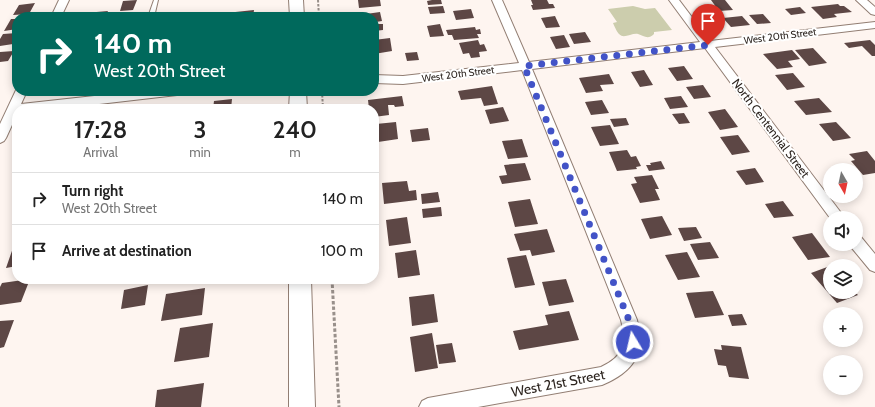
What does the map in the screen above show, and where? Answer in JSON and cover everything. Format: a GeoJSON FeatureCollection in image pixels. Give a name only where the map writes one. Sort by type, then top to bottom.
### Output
{"type":"FeatureCollection","features":[{"type":"Feature","properties":{"kind":"main road"},"geometry":{"type":"LineString","coordinates":[[296,0],[297,12]]}},
{"type":"Feature","properties":{"kind":"main road"},"geometry":{"type":"LineString","coordinates":[[300,284],[302,407]]}},
{"type":"Feature","properties":{"kind":"street"},"geometry":{"type":"LineString","coordinates":[[58,12],[64,0]]}},
{"type":"Feature","properties":{"kind":"street"},"geometry":{"type":"LineString","coordinates":[[497,0],[524,66]]}},
{"type":"Feature","properties":{"kind":"street","name":"North Centennial Street"},"geometry":{"type":"LineString","coordinates":[[674,0],[833,211]]}},
{"type":"Feature","properties":{"kind":"street"},"geometry":{"type":"LineString","coordinates":[[861,0],[875,12]]}},
{"type":"Feature","properties":{"kind":"street","name":"West 20th Street"},"geometry":{"type":"LineString","coordinates":[[379,79],[403,80],[875,25]]}},
{"type":"Feature","properties":{"kind":"street","name":"West 21st Street"},"geometry":{"type":"LineString","coordinates":[[428,407],[602,376],[623,364],[631,350],[633,335],[629,320],[524,66]]}},
{"type":"Feature","properties":{"kind":"street"},"geometry":{"type":"LineString","coordinates":[[54,104],[115,96]]}},
{"type":"Feature","properties":{"kind":"street"},"geometry":{"type":"LineString","coordinates":[[0,111],[12,110]]}},
{"type":"Feature","properties":{"kind":"street"},"geometry":{"type":"LineString","coordinates":[[0,138],[12,116]]}},
{"type":"Feature","properties":{"kind":"street"},"geometry":{"type":"LineString","coordinates":[[863,250],[875,265]]}},
{"type":"Feature","properties":{"kind":"lane"},"geometry":{"type":"LineString","coordinates":[[152,12],[156,0]]}},
{"type":"Feature","properties":{"kind":"path"},"geometry":{"type":"LineString","coordinates":[[318,0],[319,12]]}},
{"type":"Feature","properties":{"kind":"path"},"geometry":{"type":"LineString","coordinates":[[332,284],[339,407]]}},
{"type":"Feature","properties":{"kind":"green space"},"geometry":{"type":"Polygon","coordinates":[[[633,6],[645,9],[655,8],[672,30],[654,32],[652,36],[648,37],[638,34],[624,36],[620,35],[613,23],[617,22],[608,9],[633,6]]]}},
{"type":"Feature","properties":{"kind":"building"},"geometry":{"type":"Polygon","coordinates":[[[137,0],[133,10],[120,11],[123,1],[137,0]]]}},
{"type":"Feature","properties":{"kind":"building"},"geometry":{"type":"Polygon","coordinates":[[[358,0],[380,0],[381,6],[359,8],[358,0]]]}},
{"type":"Feature","properties":{"kind":"building"},"geometry":{"type":"Polygon","coordinates":[[[441,0],[442,4],[428,5],[427,1],[441,0]]]}},
{"type":"Feature","properties":{"kind":"building"},"geometry":{"type":"Polygon","coordinates":[[[531,0],[547,0],[549,4],[553,4],[555,8],[533,10],[531,0]]]}},
{"type":"Feature","properties":{"kind":"building"},"geometry":{"type":"Polygon","coordinates":[[[711,0],[725,0],[733,10],[719,11],[711,0]]]}},
{"type":"Feature","properties":{"kind":"building"},"geometry":{"type":"Polygon","coordinates":[[[35,3],[30,12],[15,12],[19,5],[35,3]]]}},
{"type":"Feature","properties":{"kind":"building"},"geometry":{"type":"Polygon","coordinates":[[[838,4],[840,6],[844,6],[852,12],[834,14],[837,17],[823,19],[811,7],[838,4]]]}},
{"type":"Feature","properties":{"kind":"building"},"geometry":{"type":"Polygon","coordinates":[[[443,6],[445,13],[430,14],[428,7],[443,6]]]}},
{"type":"Feature","properties":{"kind":"building"},"geometry":{"type":"Polygon","coordinates":[[[800,7],[806,13],[791,15],[785,9],[800,7]]]}},
{"type":"Feature","properties":{"kind":"building"},"geometry":{"type":"Polygon","coordinates":[[[471,9],[474,18],[456,20],[453,11],[471,9]]]}},
{"type":"Feature","properties":{"kind":"building"},"geometry":{"type":"Polygon","coordinates":[[[254,10],[254,12],[235,12],[254,10]]]}},
{"type":"Feature","properties":{"kind":"building"},"geometry":{"type":"Polygon","coordinates":[[[379,12],[382,21],[379,22],[379,12]]]}},
{"type":"Feature","properties":{"kind":"building"},"geometry":{"type":"Polygon","coordinates":[[[763,14],[771,23],[757,24],[749,15],[763,14]]]}},
{"type":"Feature","properties":{"kind":"building"},"geometry":{"type":"Polygon","coordinates":[[[555,16],[560,27],[546,28],[541,18],[555,16]]]}},
{"type":"Feature","properties":{"kind":"building"},"geometry":{"type":"Polygon","coordinates":[[[742,16],[750,25],[731,27],[723,18],[742,16]]]}},
{"type":"Feature","properties":{"kind":"building"},"geometry":{"type":"Polygon","coordinates":[[[11,19],[12,19],[12,30],[4,31],[11,19]]]}},
{"type":"Feature","properties":{"kind":"building"},"geometry":{"type":"Polygon","coordinates":[[[379,24],[383,24],[383,30],[379,30],[379,24]]]}},
{"type":"Feature","properties":{"kind":"building"},"geometry":{"type":"Polygon","coordinates":[[[440,24],[444,36],[430,37],[427,26],[440,24]]]}},
{"type":"Feature","properties":{"kind":"building"},"geometry":{"type":"Polygon","coordinates":[[[475,27],[476,30],[480,29],[481,34],[477,34],[479,38],[454,40],[452,35],[448,35],[446,30],[475,27]]]}},
{"type":"Feature","properties":{"kind":"building"},"geometry":{"type":"Polygon","coordinates":[[[585,32],[591,42],[574,44],[569,34],[585,32]]]}},
{"type":"Feature","properties":{"kind":"building"},"geometry":{"type":"Polygon","coordinates":[[[12,33],[12,44],[0,46],[0,39],[3,34],[12,33]]]}},
{"type":"Feature","properties":{"kind":"building"},"geometry":{"type":"Polygon","coordinates":[[[564,35],[570,47],[556,49],[550,37],[564,35]]]}},
{"type":"Feature","properties":{"kind":"building"},"geometry":{"type":"Polygon","coordinates":[[[390,38],[392,51],[379,53],[379,39],[390,38]]]}},
{"type":"Feature","properties":{"kind":"building"},"geometry":{"type":"Polygon","coordinates":[[[478,40],[480,45],[484,44],[487,51],[479,52],[480,57],[471,58],[469,53],[463,54],[459,43],[478,40]]]}},
{"type":"Feature","properties":{"kind":"building"},"geometry":{"type":"Polygon","coordinates":[[[870,40],[875,45],[875,56],[872,56],[862,46],[849,48],[844,43],[870,40]]]}},
{"type":"Feature","properties":{"kind":"building"},"geometry":{"type":"Polygon","coordinates":[[[813,48],[827,63],[809,66],[795,50],[813,48]]]}},
{"type":"Feature","properties":{"kind":"building"},"geometry":{"type":"Polygon","coordinates":[[[792,50],[800,59],[788,61],[793,67],[777,69],[763,54],[792,50]]]}},
{"type":"Feature","properties":{"kind":"building"},"geometry":{"type":"Polygon","coordinates":[[[12,51],[12,54],[8,61],[0,62],[0,52],[12,51]]]}},
{"type":"Feature","properties":{"kind":"building"},"geometry":{"type":"Polygon","coordinates":[[[417,52],[419,60],[407,61],[405,53],[417,52]]]}},
{"type":"Feature","properties":{"kind":"building"},"geometry":{"type":"Polygon","coordinates":[[[684,66],[693,79],[677,81],[668,68],[684,66]]]}},
{"type":"Feature","properties":{"kind":"building"},"geometry":{"type":"Polygon","coordinates":[[[644,70],[653,85],[640,87],[631,72],[644,70]]]}},
{"type":"Feature","properties":{"kind":"building"},"geometry":{"type":"Polygon","coordinates":[[[793,73],[805,87],[787,90],[775,75],[793,73]]]}},
{"type":"Feature","properties":{"kind":"building"},"geometry":{"type":"Polygon","coordinates":[[[609,74],[614,84],[600,85],[603,91],[586,93],[579,78],[609,74]]]}},
{"type":"Feature","properties":{"kind":"building"},"geometry":{"type":"Polygon","coordinates":[[[703,85],[711,97],[694,99],[686,87],[703,85]]]}},
{"type":"Feature","properties":{"kind":"building"},"geometry":{"type":"Polygon","coordinates":[[[492,86],[498,104],[484,106],[481,98],[461,100],[458,91],[492,86]]]}},
{"type":"Feature","properties":{"kind":"building"},"geometry":{"type":"Polygon","coordinates":[[[402,96],[404,106],[395,107],[394,105],[388,105],[389,115],[379,116],[379,104],[368,104],[368,100],[402,96]]]}},
{"type":"Feature","properties":{"kind":"building"},"geometry":{"type":"Polygon","coordinates":[[[681,96],[688,107],[670,109],[664,98],[681,96]]]}},
{"type":"Feature","properties":{"kind":"building"},"geometry":{"type":"Polygon","coordinates":[[[819,98],[832,112],[806,115],[794,101],[819,98]]]}},
{"type":"Feature","properties":{"kind":"building"},"geometry":{"type":"Polygon","coordinates":[[[232,99],[232,104],[214,104],[214,101],[232,99]]]}},
{"type":"Feature","properties":{"kind":"building"},"geometry":{"type":"Polygon","coordinates":[[[602,100],[609,113],[591,115],[585,102],[602,100]]]}},
{"type":"Feature","properties":{"kind":"building"},"geometry":{"type":"Polygon","coordinates":[[[503,107],[509,121],[490,124],[485,110],[503,107]]]}},
{"type":"Feature","properties":{"kind":"building"},"geometry":{"type":"Polygon","coordinates":[[[725,109],[738,127],[720,130],[708,112],[725,109]]]}},
{"type":"Feature","properties":{"kind":"building"},"geometry":{"type":"Polygon","coordinates":[[[684,113],[690,123],[679,124],[672,114],[684,113]]]}},
{"type":"Feature","properties":{"kind":"building"},"geometry":{"type":"Polygon","coordinates":[[[626,118],[629,125],[614,127],[610,119],[626,118]]]}},
{"type":"Feature","properties":{"kind":"building"},"geometry":{"type":"Polygon","coordinates":[[[396,122],[398,139],[379,142],[379,124],[396,122]]]}},
{"type":"Feature","properties":{"kind":"building"},"geometry":{"type":"Polygon","coordinates":[[[836,122],[851,138],[833,141],[819,124],[836,122]]]}},
{"type":"Feature","properties":{"kind":"building"},"geometry":{"type":"Polygon","coordinates":[[[610,125],[619,144],[600,146],[591,127],[610,125]]]}},
{"type":"Feature","properties":{"kind":"building"},"geometry":{"type":"Polygon","coordinates":[[[428,128],[430,140],[412,142],[410,130],[428,128]]]}},
{"type":"Feature","properties":{"kind":"building"},"geometry":{"type":"Polygon","coordinates":[[[738,135],[750,152],[732,155],[720,137],[738,135]]]}},
{"type":"Feature","properties":{"kind":"building"},"geometry":{"type":"Polygon","coordinates":[[[522,139],[528,157],[508,159],[502,141],[522,139]]]}},
{"type":"Feature","properties":{"kind":"building"},"geometry":{"type":"Polygon","coordinates":[[[627,150],[631,157],[636,156],[641,166],[636,167],[637,169],[617,171],[609,152],[627,150]]]}},
{"type":"Feature","properties":{"kind":"building"},"geometry":{"type":"Polygon","coordinates":[[[867,151],[875,161],[875,173],[863,175],[863,163],[853,163],[851,161],[855,160],[849,154],[867,151]]]}},
{"type":"Feature","properties":{"kind":"building"},"geometry":{"type":"Polygon","coordinates":[[[661,161],[665,169],[649,171],[646,165],[651,165],[650,163],[661,161]]]}},
{"type":"Feature","properties":{"kind":"building"},"geometry":{"type":"Polygon","coordinates":[[[525,163],[531,180],[502,184],[499,176],[507,175],[504,165],[525,163]]]}},
{"type":"Feature","properties":{"kind":"building"},"geometry":{"type":"Polygon","coordinates":[[[755,168],[764,182],[746,185],[736,171],[755,168]]]}},
{"type":"Feature","properties":{"kind":"building"},"geometry":{"type":"Polygon","coordinates":[[[652,175],[659,189],[655,189],[660,200],[640,203],[631,184],[637,183],[634,177],[652,175]]]}},
{"type":"Feature","properties":{"kind":"building"},"geometry":{"type":"Polygon","coordinates":[[[407,181],[409,191],[416,190],[417,200],[384,204],[382,183],[407,181]]]}},
{"type":"Feature","properties":{"kind":"building"},"geometry":{"type":"Polygon","coordinates":[[[438,192],[440,202],[422,204],[421,194],[438,192]]]}},
{"type":"Feature","properties":{"kind":"building"},"geometry":{"type":"Polygon","coordinates":[[[530,199],[538,224],[515,227],[508,202],[530,199]]]}},
{"type":"Feature","properties":{"kind":"building"},"geometry":{"type":"Polygon","coordinates":[[[783,201],[794,216],[774,218],[765,204],[783,201]]]}},
{"type":"Feature","properties":{"kind":"building"},"geometry":{"type":"Polygon","coordinates":[[[441,207],[442,216],[423,218],[422,209],[441,207]]]}},
{"type":"Feature","properties":{"kind":"building"},"geometry":{"type":"Polygon","coordinates":[[[662,216],[672,235],[650,239],[641,219],[662,216]]]}},
{"type":"Feature","properties":{"kind":"building"},"geometry":{"type":"Polygon","coordinates":[[[407,217],[411,243],[389,246],[386,220],[407,217]]]}},
{"type":"Feature","properties":{"kind":"building"},"geometry":{"type":"Polygon","coordinates":[[[696,227],[702,238],[684,241],[678,228],[696,227]]]}},
{"type":"Feature","properties":{"kind":"building"},"geometry":{"type":"Polygon","coordinates":[[[547,229],[555,252],[532,256],[530,250],[520,251],[514,234],[547,229]]]}},
{"type":"Feature","properties":{"kind":"building"},"geometry":{"type":"Polygon","coordinates":[[[812,233],[823,248],[823,251],[826,251],[830,257],[808,260],[792,237],[812,233]]]}},
{"type":"Feature","properties":{"kind":"building"},"geometry":{"type":"Polygon","coordinates":[[[710,242],[719,258],[698,260],[690,244],[710,242]]]}},
{"type":"Feature","properties":{"kind":"building"},"geometry":{"type":"Polygon","coordinates":[[[416,250],[420,275],[398,278],[395,253],[416,250]]]}},
{"type":"Feature","properties":{"kind":"building"},"geometry":{"type":"Polygon","coordinates":[[[12,251],[12,267],[6,268],[12,251]]]}},
{"type":"Feature","properties":{"kind":"building"},"geometry":{"type":"Polygon","coordinates":[[[687,252],[700,277],[678,280],[665,255],[687,252]]]}},
{"type":"Feature","properties":{"kind":"building"},"geometry":{"type":"Polygon","coordinates":[[[526,255],[535,285],[515,288],[507,258],[526,255]]]}},
{"type":"Feature","properties":{"kind":"building"},"geometry":{"type":"Polygon","coordinates":[[[823,269],[823,287],[811,273],[823,269]]]}},
{"type":"Feature","properties":{"kind":"building"},"geometry":{"type":"Polygon","coordinates":[[[566,279],[574,302],[549,306],[542,282],[566,279]]]}},
{"type":"Feature","properties":{"kind":"building"},"geometry":{"type":"Polygon","coordinates":[[[12,282],[12,284],[28,284],[21,302],[0,305],[0,287],[2,283],[12,282]]]}},
{"type":"Feature","properties":{"kind":"building"},"geometry":{"type":"Polygon","coordinates":[[[148,285],[145,305],[121,309],[124,290],[148,285]]]}},
{"type":"Feature","properties":{"kind":"building"},"geometry":{"type":"Polygon","coordinates":[[[205,288],[202,315],[161,321],[166,294],[205,288]]]}},
{"type":"Feature","properties":{"kind":"building"},"geometry":{"type":"Polygon","coordinates":[[[713,291],[724,315],[695,318],[686,293],[713,291]]]}},
{"type":"Feature","properties":{"kind":"building"},"geometry":{"type":"Polygon","coordinates":[[[434,294],[438,322],[412,326],[409,297],[434,294]]]}},
{"type":"Feature","properties":{"kind":"building"},"geometry":{"type":"Polygon","coordinates":[[[834,299],[848,299],[837,303],[834,299]]]}},
{"type":"Feature","properties":{"kind":"building"},"geometry":{"type":"Polygon","coordinates":[[[569,311],[579,340],[519,350],[513,331],[548,325],[545,315],[569,311]]]}},
{"type":"Feature","properties":{"kind":"building"},"geometry":{"type":"Polygon","coordinates":[[[742,314],[747,325],[732,326],[728,315],[742,314]]]}},
{"type":"Feature","properties":{"kind":"building"},"geometry":{"type":"Polygon","coordinates":[[[14,320],[4,347],[0,348],[0,321],[14,320]]]}},
{"type":"Feature","properties":{"kind":"building"},"geometry":{"type":"Polygon","coordinates":[[[213,323],[209,357],[174,362],[180,328],[213,323]]]}},
{"type":"Feature","properties":{"kind":"building"},"geometry":{"type":"Polygon","coordinates":[[[432,333],[438,368],[415,372],[410,337],[432,333]]]}},
{"type":"Feature","properties":{"kind":"building"},"geometry":{"type":"Polygon","coordinates":[[[452,343],[456,362],[439,364],[436,345],[452,343]]]}},
{"type":"Feature","properties":{"kind":"building"},"geometry":{"type":"Polygon","coordinates":[[[721,345],[741,347],[749,379],[729,377],[726,366],[718,365],[714,349],[722,350],[721,345]]]}},
{"type":"Feature","properties":{"kind":"building"},"geometry":{"type":"Polygon","coordinates":[[[204,383],[201,407],[155,407],[157,390],[204,383]]]}},
{"type":"Feature","properties":{"kind":"route"},"geometry":{"type":"LineString","coordinates":[[633,342],[632,329],[629,320],[529,74],[524,66],[708,45]]}}]}
